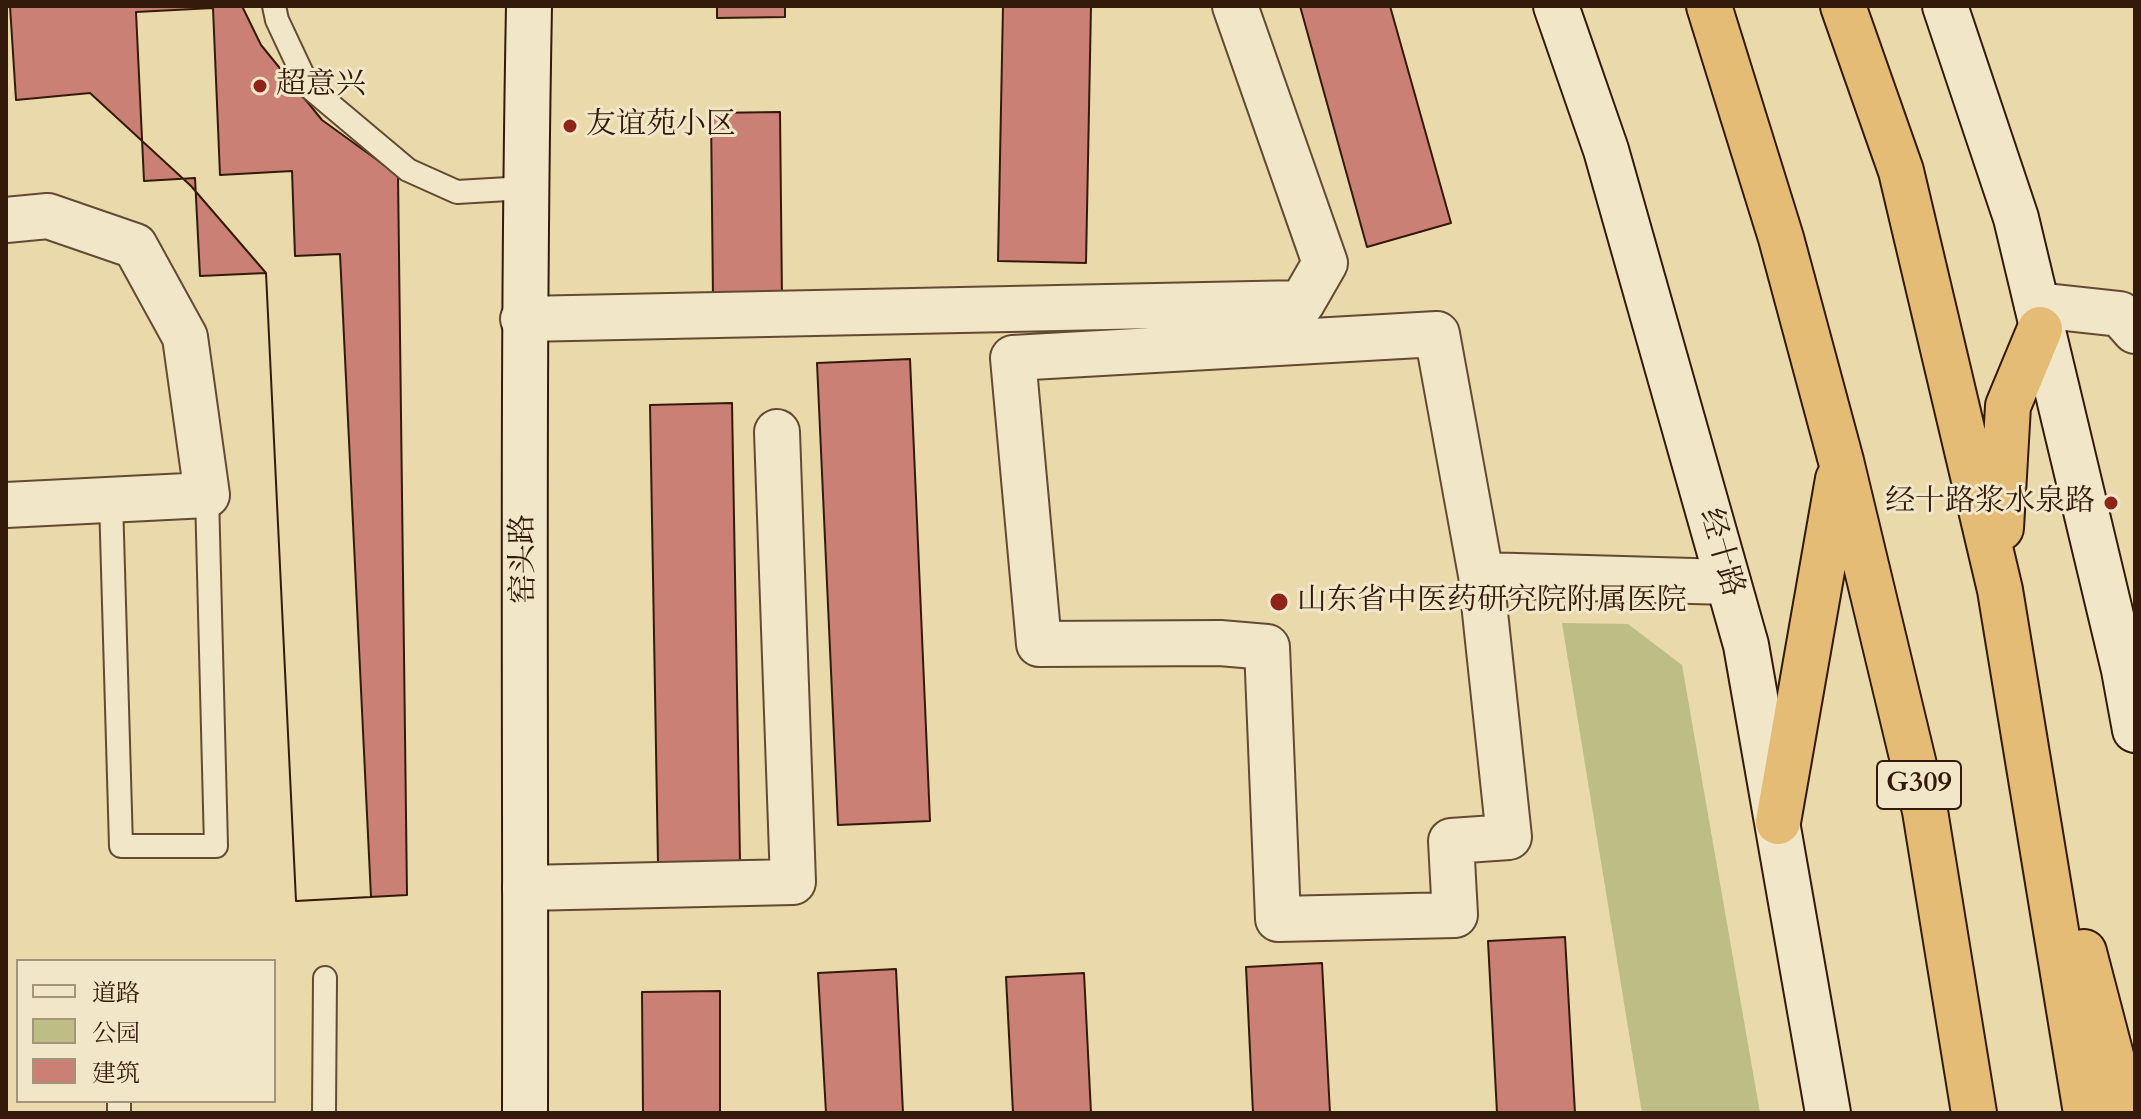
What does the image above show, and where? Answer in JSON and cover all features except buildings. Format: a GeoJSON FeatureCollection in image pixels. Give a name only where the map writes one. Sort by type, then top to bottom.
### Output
{"type":"FeatureCollection","features":[{"type":"Feature","properties":{"kind":"highway","name":"G309"},"geometry":{"type":"LineString","coordinates":[[1709,6],[1781,238],[1841,461],[1925,811],[1974,1113]]}},
{"type":"Feature","properties":{"kind":"highway"},"geometry":{"type":"LineString","coordinates":[[1843,6],[1901,171],[2000,590],[2086,1113]]}},
{"type":"Feature","properties":{"kind":"highway"},"geometry":{"type":"LineString","coordinates":[[2000,590],[2001,510],[2008,406],[2038,317]]}},
{"type":"Feature","properties":{"kind":"highway"},"geometry":{"type":"LineString","coordinates":[[1778,822],[1841,461]]}},
{"type":"Feature","properties":{"kind":"highway"},"geometry":{"type":"LineString","coordinates":[[2021,727],[2109,1041],[2126,1113]]}},
{"type":"Feature","properties":{"kind":"street","name":"窑头路"},"geometry":{"type":"LineString","coordinates":[[525,1113],[523,319],[529,6]]}},
{"type":"Feature","properties":{"kind":"street"},"geometry":{"type":"LineString","coordinates":[[523,319],[1302,303],[1325,263],[1235,6]]}},
{"type":"Feature","properties":{"kind":"street","name":"经十路"},"geometry":{"type":"LineString","coordinates":[[1556,6],[1606,150],[1746,645],[1828,1113]]}},
{"type":"Feature","properties":{"kind":"street"},"geometry":{"type":"LineString","coordinates":[[1945,6],[2016,218],[2124,670],[2135,730]]}},
{"type":"Feature","properties":{"kind":"street"},"geometry":{"type":"LineString","coordinates":[[6,220],[48,216],[135,246],[185,337],[207,495],[6,505]]}},
{"type":"Feature","properties":{"kind":"street"},"geometry":{"type":"LineString","coordinates":[[2038,317],[2120,314],[2135,331]]}},
{"type":"Feature","properties":{"kind":"street"},"geometry":{"type":"LineString","coordinates":[[1437,334],[1481,575],[1509,837],[1451,841],[1455,915],[1278,919],[1267,647],[1220,643],[1039,644],[1013,358],[1437,334]]}},
{"type":"Feature","properties":{"kind":"street"},"geometry":{"type":"LineString","coordinates":[[525,888],[793,882],[777,432]]}},
{"type":"Feature","properties":{"kind":"street"},"geometry":{"type":"LineString","coordinates":[[1481,575],[1728,582]]}},
{"type":"Feature","properties":{"kind":"lane"},"geometry":{"type":"LineString","coordinates":[[274,6],[277,20],[308,86],[408,170],[457,192],[525,188]]}},
{"type":"Feature","properties":{"kind":"lane"},"geometry":{"type":"LineString","coordinates":[[111,500],[121,846],[216,846],[207,495]]}},
{"type":"Feature","properties":{"kind":"lane"},"geometry":{"type":"LineString","coordinates":[[324,1113],[325,978]]}},
{"type":"Feature","properties":{"kind":"green space"},"geometry":{"type":"Polygon","coordinates":[[[1562,623],[1628,624],[1682,665],[1760,1113],[1642,1113],[1562,623]]]}},
{"type":"Feature","properties":{"kind":"place","name":"超意兴"},"geometry":{"type":"Point","coordinates":[260,86]}},
{"type":"Feature","properties":{"kind":"place","name":"友谊苑小区"},"geometry":{"type":"Point","coordinates":[570,126]}},
{"type":"Feature","properties":{"kind":"place","name":"经十路浆水泉路"},"geometry":{"type":"Point","coordinates":[2111,503]}},
{"type":"Feature","properties":{"kind":"place","name":"山东省中医药研究院附属医院"},"geometry":{"type":"Point","coordinates":[1279,602]}}]}
